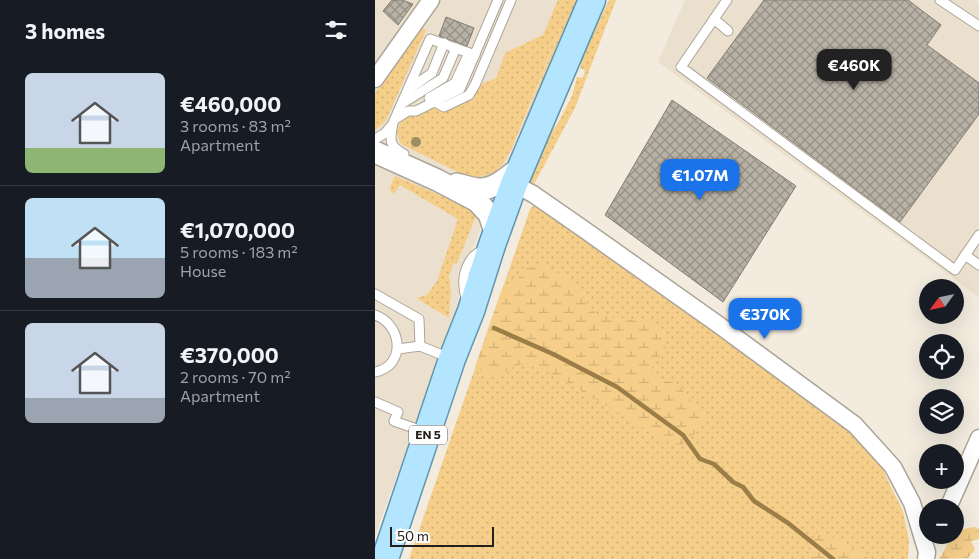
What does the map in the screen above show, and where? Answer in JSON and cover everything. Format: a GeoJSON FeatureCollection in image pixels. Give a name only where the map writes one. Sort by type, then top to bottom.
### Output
{"type":"FeatureCollection","features":[{"type":"Feature","properties":{"kind":"main road","name":"EN 5"},"geometry":{"type":"LineString","coordinates":[[385,559],[494,240],[518,175],[591,0]]}},
{"type":"Feature","properties":{"kind":"street"},"geometry":{"type":"LineString","coordinates":[[375,79],[431,0]]}},
{"type":"Feature","properties":{"kind":"street"},"geometry":{"type":"LineString","coordinates":[[375,152],[431,177],[481,204],[489,214],[494,240]]}},
{"type":"Feature","properties":{"kind":"street"},"geometry":{"type":"LineString","coordinates":[[431,177],[483,189],[518,175],[533,194],[855,425],[893,467],[912,503],[927,556]]}},
{"type":"Feature","properties":{"kind":"street"},"geometry":{"type":"LineString","coordinates":[[951,499],[979,438]]}},
{"type":"Feature","properties":{"kind":"street"},"geometry":{"type":"LineString","coordinates":[[927,556],[932,544]]}},
{"type":"Feature","properties":{"kind":"lane"},"geometry":{"type":"LineString","coordinates":[[405,107],[455,83],[472,54],[498,0]]}},
{"type":"Feature","properties":{"kind":"lane"},"geometry":{"type":"LineString","coordinates":[[435,102],[444,107],[469,95],[511,0]]}},
{"type":"Feature","properties":{"kind":"lane"},"geometry":{"type":"LineString","coordinates":[[727,0],[681,67],[955,270],[979,235]]}},
{"type":"Feature","properties":{"kind":"lane"},"geometry":{"type":"LineString","coordinates":[[940,0],[979,26]]}},
{"type":"Feature","properties":{"kind":"lane"},"geometry":{"type":"LineString","coordinates":[[714,19],[727,31]]}},
{"type":"Feature","properties":{"kind":"lane"},"geometry":{"type":"LineString","coordinates":[[405,107],[409,89],[431,39],[472,54]]}},
{"type":"Feature","properties":{"kind":"lane"},"geometry":{"type":"LineString","coordinates":[[409,89],[432,73],[444,43]]}},
{"type":"Feature","properties":{"kind":"lane"},"geometry":{"type":"LineString","coordinates":[[375,139],[384,134],[405,107],[443,78],[456,48]]}},
{"type":"Feature","properties":{"kind":"lane"},"geometry":{"type":"LineString","coordinates":[[405,107],[416,111],[460,89],[472,54]]}},
{"type":"Feature","properties":{"kind":"lane"},"geometry":{"type":"LineString","coordinates":[[394,122],[391,139],[392,146],[395,150],[415,160],[431,177]]}},
{"type":"Feature","properties":{"kind":"lane"},"geometry":{"type":"LineString","coordinates":[[965,255],[979,265]]}},
{"type":"Feature","properties":{"kind":"lane"},"geometry":{"type":"LineString","coordinates":[[375,294],[419,319],[420,346]]}},
{"type":"Feature","properties":{"kind":"lane"},"geometry":{"type":"LineString","coordinates":[[375,316],[389,323],[395,330],[398,339],[398,349],[394,358],[388,366],[375,372]]}},
{"type":"Feature","properties":{"kind":"lane"},"geometry":{"type":"LineString","coordinates":[[398,349],[420,346],[452,359]]}},
{"type":"Feature","properties":{"kind":"lane"},"geometry":{"type":"LineString","coordinates":[[375,402],[398,412],[395,421],[429,433]]}},
{"type":"Feature","properties":{"kind":"shaded area"},"geometry":{"type":"Polygon","coordinates":[[[375,0],[573,0],[470,255],[460,286],[457,310],[375,536],[375,0]]]}},
{"type":"Feature","properties":{"kind":"shaded area"},"geometry":{"type":"Polygon","coordinates":[[[685,0],[976,0],[979,2],[979,297],[964,286],[964,279],[954,279],[658,62],[685,0]]]}},
{"type":"Feature","properties":{"kind":"green space"},"geometry":{"type":"Polygon","coordinates":[[[558,0],[577,0],[516,142],[568,10],[511,150],[503,164],[495,172],[480,177],[464,175],[401,144],[398,128],[406,118],[434,106],[444,110],[477,86],[496,78],[505,53],[543,35],[558,0]]]}},
{"type":"Feature","properties":{"kind":"green space"},"geometry":{"type":"Polygon","coordinates":[[[609,0],[616,0],[575,108],[533,186],[526,182],[545,140],[558,123],[572,96],[577,77],[583,78],[585,70],[580,68],[584,52],[609,0]]]}},
{"type":"Feature","properties":{"kind":"green space"},"geometry":{"type":"Polygon","coordinates":[[[422,28],[426,30],[388,116],[385,122],[375,130],[375,93],[422,28]]]}},
{"type":"Feature","properties":{"kind":"green space"},"geometry":{"type":"Polygon","coordinates":[[[395,176],[454,201],[472,210],[476,216],[457,263],[453,264],[449,276],[451,291],[449,318],[416,298],[427,295],[437,281],[458,219],[400,185],[394,194],[391,192],[390,186],[395,176]]]}},
{"type":"Feature","properties":{"kind":"green space"},"geometry":{"type":"Polygon","coordinates":[[[542,204],[848,427],[879,458],[903,511],[909,541],[908,559],[870,559],[844,543],[806,545],[815,559],[409,559],[530,209],[534,205],[542,204]]]}},
{"type":"Feature","properties":{"kind":"green space"},"geometry":{"type":"Polygon","coordinates":[[[547,265],[571,283],[597,315],[648,322],[664,337],[666,351],[653,362],[651,375],[677,384],[705,417],[701,428],[681,446],[659,437],[532,362],[513,367],[494,378],[475,367],[501,291],[509,292],[525,268],[547,265]]]}},
{"type":"Feature","properties":{"kind":"green space"},"geometry":{"type":"Polygon","coordinates":[[[975,527],[979,529],[979,539],[971,541],[975,550],[968,558],[939,559],[947,544],[964,544],[964,529],[975,527]]]}},
{"type":"Feature","properties":{"kind":"green space"},"geometry":{"type":"Polygon","coordinates":[[[819,532],[844,543],[870,559],[815,559],[806,545],[819,532]]]}},
{"type":"Feature","properties":{"kind":"building"},"geometry":{"type":"Polygon","coordinates":[[[392,0],[402,0],[413,4],[398,25],[383,11],[392,0]]]}},
{"type":"Feature","properties":{"kind":"building"},"geometry":{"type":"Polygon","coordinates":[[[764,0],[908,0],[941,25],[927,45],[979,83],[979,114],[900,222],[707,78],[764,0]]]}},
{"type":"Feature","properties":{"kind":"building"},"geometry":{"type":"Polygon","coordinates":[[[446,17],[474,28],[467,46],[439,36],[446,17]]]}},
{"type":"Feature","properties":{"kind":"building"},"geometry":{"type":"Polygon","coordinates":[[[672,100],[796,186],[723,302],[605,215],[672,100]]]}},
{"type":"Feature","properties":{"kind":"waterway"},"geometry":{"type":"LineString","coordinates":[[494,328],[553,354],[617,387],[683,435],[700,459],[714,464],[733,482],[743,487],[754,501],[788,523],[833,559]]}}]}
